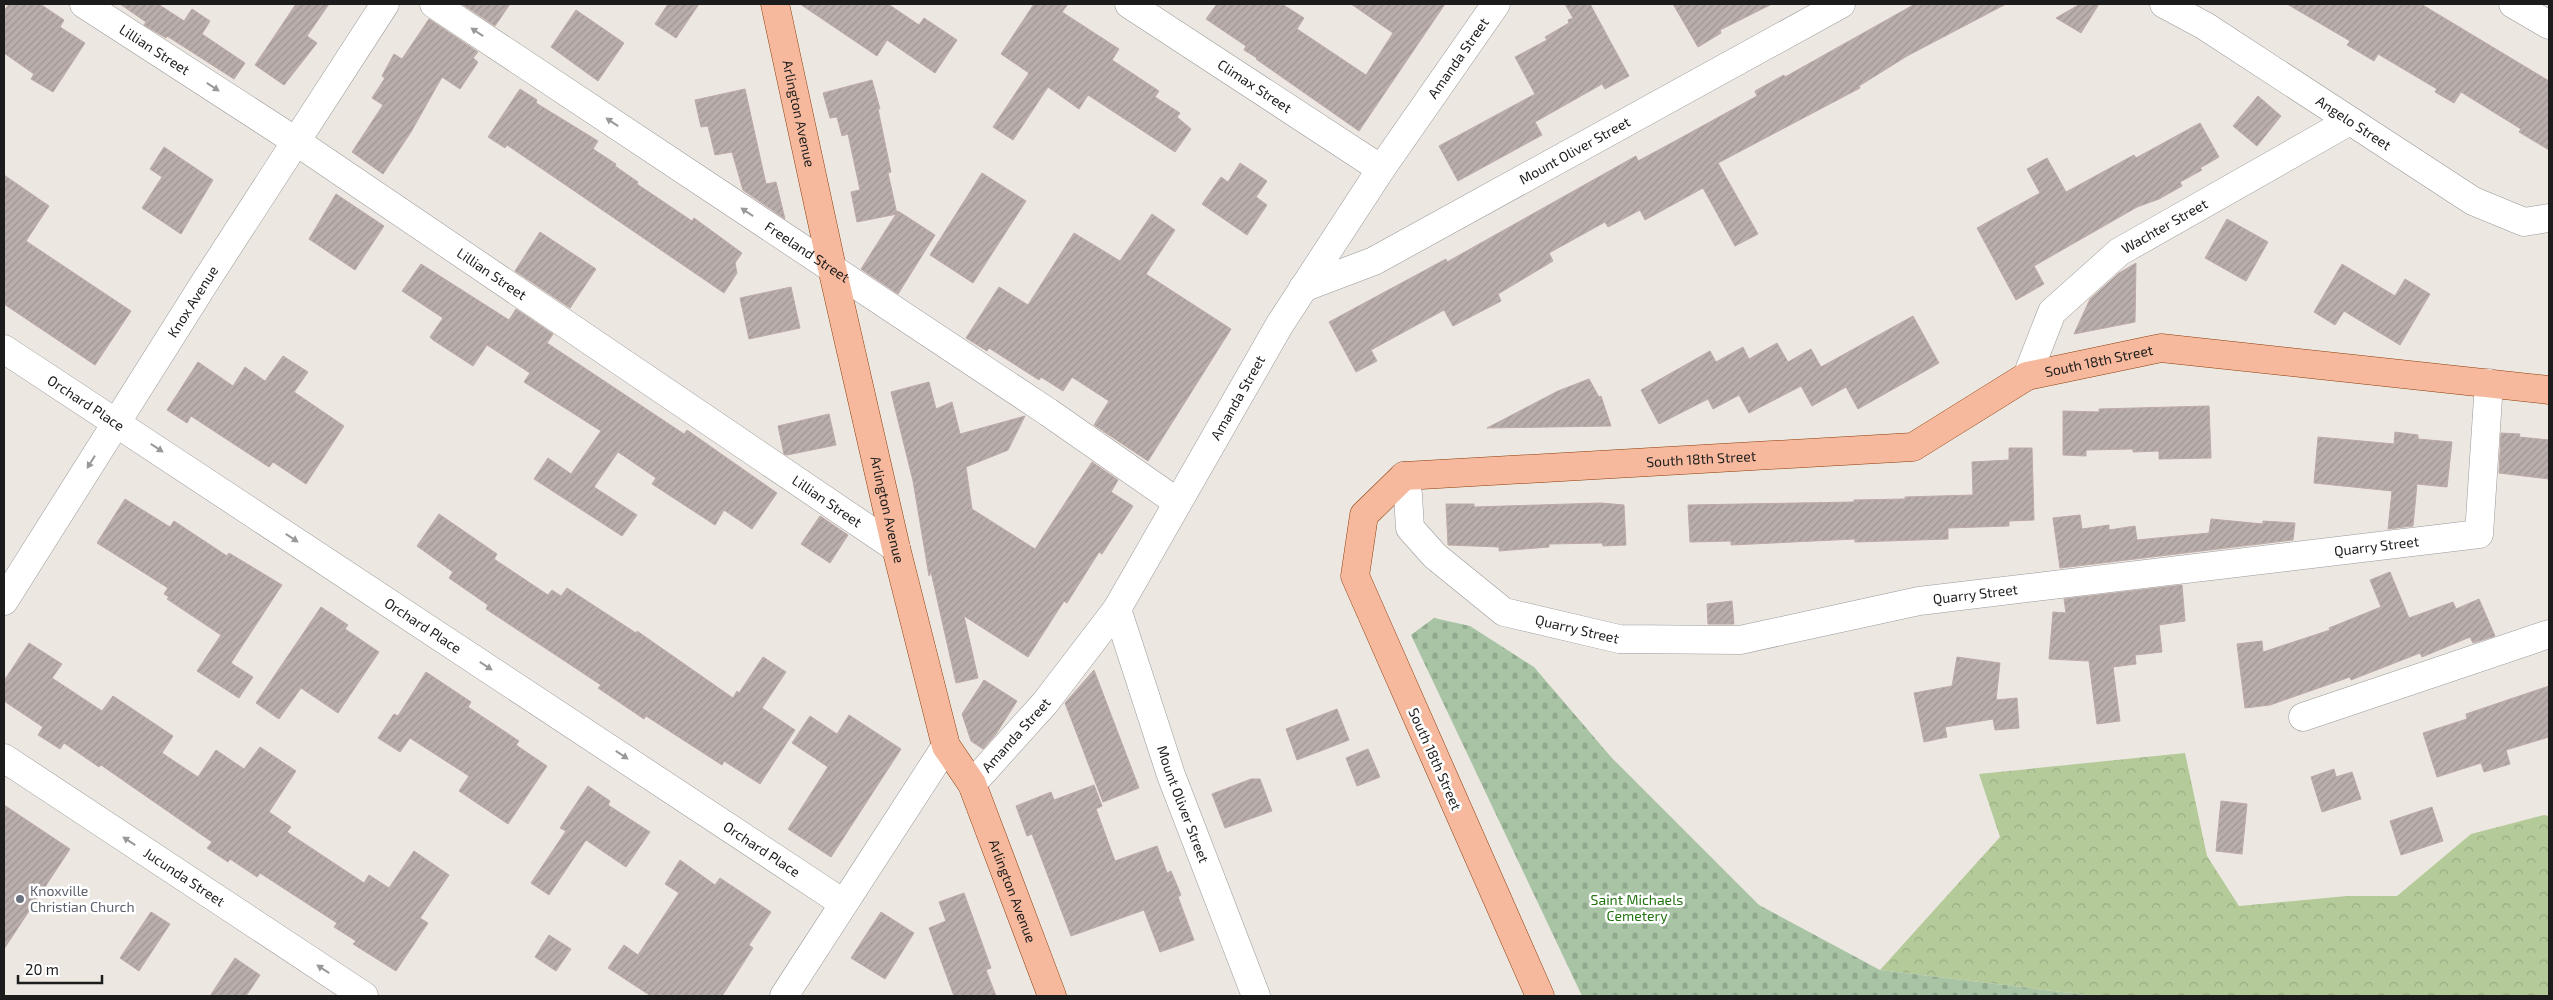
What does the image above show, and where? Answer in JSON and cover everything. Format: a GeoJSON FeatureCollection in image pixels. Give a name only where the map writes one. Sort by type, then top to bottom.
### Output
{"type":"FeatureCollection","features":[{"type":"Feature","properties":{"kind":"main road","name":"Arlington Avenue"},"geometry":{"type":"LineString","coordinates":[[775,4],[832,268],[896,548],[946,746],[972,784],[1052,996]]}},
{"type":"Feature","properties":{"kind":"main road","name":"South 18th Street"},"geometry":{"type":"LineString","coordinates":[[1540,996],[1355,576],[1364,515],[1404,476],[1913,447],[2028,376],[2162,348],[2549,390]]}},
{"type":"Feature","properties":{"kind":"street","name":"Lillian Street"},"geometry":{"type":"LineString","coordinates":[[84,4],[296,142],[896,548]]}},
{"type":"Feature","properties":{"kind":"street","name":"Knox Avenue"},"geometry":{"type":"LineString","coordinates":[[4,602],[116,421],[385,4]]}},
{"type":"Feature","properties":{"kind":"street","name":"Freeland Street"},"geometry":{"type":"LineString","coordinates":[[434,4],[832,268],[1177,502]]}},
{"type":"Feature","properties":{"kind":"street","name":"Climax Street"},"geometry":{"type":"LineString","coordinates":[[1129,4],[1381,169]]}},
{"type":"Feature","properties":{"kind":"street","name":"Amanda Street"},"geometry":{"type":"LineString","coordinates":[[972,784],[1045,703],[1118,609],[1177,502],[1280,324],[1381,169],[1496,4]]}},
{"type":"Feature","properties":{"kind":"street","name":"Mount Oliver Street"},"geometry":{"type":"LineString","coordinates":[[1304,288],[1374,261],[1840,4]]}},
{"type":"Feature","properties":{"kind":"street","name":"Angelo Street"},"geometry":{"type":"LineString","coordinates":[[2164,4],[2205,26],[2348,122],[2473,201],[2524,222],[2549,218]]}},
{"type":"Feature","properties":{"kind":"street"},"geometry":{"type":"LineString","coordinates":[[2513,4],[2549,25]]}},
{"type":"Feature","properties":{"kind":"street","name":"Wachter Street"},"geometry":{"type":"LineString","coordinates":[[2028,376],[2052,312],[2119,252],[2348,122]]}},
{"type":"Feature","properties":{"kind":"street","name":"Orchard Place"},"geometry":{"type":"LineString","coordinates":[[4,349],[116,421],[843,903]]}},
{"type":"Feature","properties":{"kind":"street","name":"Quarry Street"},"geometry":{"type":"LineString","coordinates":[[1404,476],[1410,528],[1435,556],[1504,612],[1619,639],[1740,640],[1919,601],[2479,534],[2489,383]]}},
{"type":"Feature","properties":{"kind":"street","name":"Mount Oliver Street"},"geometry":{"type":"LineString","coordinates":[[1118,609],[1171,775],[1256,996]]}},
{"type":"Feature","properties":{"kind":"street"},"geometry":{"type":"LineString","coordinates":[[2303,717],[2549,634]]}},
{"type":"Feature","properties":{"kind":"street"},"geometry":{"type":"LineString","coordinates":[[784,996],[946,746]]}},
{"type":"Feature","properties":{"kind":"street","name":"Jucunda Street"},"geometry":{"type":"LineString","coordinates":[[4,758],[364,996]]}},
{"type":"Feature","properties":{"kind":"green space","name":"Saint Michaels Cemetery"},"geometry":{"type":"Polygon","coordinates":[[[1434,618],[1470,626],[1534,667],[1611,757],[1759,905],[1880,970],[2095,996],[1582,996],[1411,635],[1434,618]]]}},
{"type":"Feature","properties":{"kind":"green space"},"geometry":{"type":"Polygon","coordinates":[[[2185,753],[2207,856],[2239,906],[2347,896],[2397,896],[2471,834],[2544,815],[2549,816],[2549,996],[2095,996],[1880,970],[2000,837],[1979,774],[2185,753]]]}},
{"type":"Feature","properties":{"kind":"building"},"geometry":{"type":"Polygon","coordinates":[[[9,4],[40,4],[64,20],[60,27],[85,43],[53,92],[31,79],[34,74],[4,53],[4,11],[9,4]]]}},
{"type":"Feature","properties":{"kind":"building"},"geometry":{"type":"Polygon","coordinates":[[[120,4],[158,4],[184,21],[192,9],[210,21],[202,34],[245,63],[234,79],[167,36],[166,38],[144,25],[146,22],[120,4]]]}},
{"type":"Feature","properties":{"kind":"building"},"geometry":{"type":"Polygon","coordinates":[[[296,4],[329,4],[307,36],[317,43],[284,85],[255,65],[296,4]]]}},
{"type":"Feature","properties":{"kind":"building"},"geometry":{"type":"Polygon","coordinates":[[[462,4],[510,4],[495,26],[462,4]]]}},
{"type":"Feature","properties":{"kind":"building"},"geometry":{"type":"Polygon","coordinates":[[[668,4],[699,4],[676,38],[655,24],[668,4]]]}},
{"type":"Feature","properties":{"kind":"building"},"geometry":{"type":"Polygon","coordinates":[[[800,4],[888,4],[919,25],[924,18],[957,40],[935,73],[887,40],[877,56],[800,4]]]}},
{"type":"Feature","properties":{"kind":"building"},"geometry":{"type":"Polygon","coordinates":[[[1034,4],[1068,4],[1062,12],[1119,49],[1112,60],[1159,91],[1155,97],[1180,113],[1177,117],[1191,129],[1175,152],[1088,95],[1079,109],[1048,87],[1013,140],[993,127],[1029,73],[1001,54],[1034,4]]]}},
{"type":"Feature","properties":{"kind":"building"},"geometry":{"type":"Polygon","coordinates":[[[1217,4],[1282,4],[1304,18],[1297,29],[1366,75],[1393,33],[1351,4],[1445,4],[1359,131],[1256,59],[1244,50],[1246,46],[1206,19],[1217,4]]]}},
{"type":"Feature","properties":{"kind":"building"},"geometry":{"type":"Polygon","coordinates":[[[1565,4],[1590,4],[1629,76],[1605,89],[1602,84],[1535,122],[1542,135],[1458,181],[1439,146],[1535,94],[1515,57],[1547,40],[1545,37],[1569,23],[1568,20],[1573,18],[1565,4]]]}},
{"type":"Feature","properties":{"kind":"building"},"geometry":{"type":"Polygon","coordinates":[[[1673,4],[1772,4],[1720,30],[1721,33],[1698,47],[1673,4]]]}},
{"type":"Feature","properties":{"kind":"building"},"geometry":{"type":"Polygon","coordinates":[[[1915,4],[2006,4],[1907,56],[1859,86],[1860,88],[1718,163],[1758,234],[1735,246],[1703,188],[1645,220],[1640,210],[1608,227],[1605,222],[1549,253],[1553,261],[1498,294],[1501,301],[1453,326],[1444,310],[1371,350],[1377,361],[1356,372],[1329,322],[1446,259],[1447,262],[1636,156],[1638,161],[1677,140],[1757,96],[1755,91],[1784,75],[1785,77],[1915,4]]]}},
{"type":"Feature","properties":{"kind":"building"},"geometry":{"type":"Polygon","coordinates":[[[2080,4],[2099,4],[2081,33],[2056,18],[2080,4]]]}},
{"type":"Feature","properties":{"kind":"building"},"geometry":{"type":"Polygon","coordinates":[[[2287,4],[2421,4],[2549,81],[2549,150],[2519,132],[2521,129],[2461,92],[2454,103],[2435,92],[2437,89],[2378,54],[2374,61],[2347,45],[2350,41],[2287,4]]]}},
{"type":"Feature","properties":{"kind":"building"},"geometry":{"type":"Polygon","coordinates":[[[576,10],[624,43],[598,81],[551,47],[576,10]]]}},
{"type":"Feature","properties":{"kind":"building"},"geometry":{"type":"Polygon","coordinates":[[[429,19],[478,52],[473,58],[478,62],[460,89],[442,77],[411,132],[383,174],[352,152],[383,105],[372,98],[385,78],[382,76],[394,54],[402,59],[429,19]]]}},
{"type":"Feature","properties":{"kind":"building"},"geometry":{"type":"Polygon","coordinates":[[[872,80],[880,109],[878,109],[891,172],[888,173],[897,214],[857,222],[851,192],[860,190],[848,134],[842,136],[837,117],[830,118],[823,93],[872,80]]]}},
{"type":"Feature","properties":{"kind":"building"},"geometry":{"type":"Polygon","coordinates":[[[520,89],[537,100],[536,103],[598,141],[593,149],[616,164],[615,166],[638,182],[637,184],[692,221],[694,218],[742,253],[735,263],[737,273],[724,293],[507,145],[505,148],[488,137],[520,89]]]}},
{"type":"Feature","properties":{"kind":"building"},"geometry":{"type":"Polygon","coordinates":[[[745,89],[766,184],[776,182],[785,219],[743,190],[732,152],[715,155],[708,126],[701,127],[695,100],[745,89]]]}},
{"type":"Feature","properties":{"kind":"building"},"geometry":{"type":"Polygon","coordinates":[[[2258,96],[2281,116],[2257,146],[2233,126],[2258,96]]]}},
{"type":"Feature","properties":{"kind":"building"},"geometry":{"type":"Polygon","coordinates":[[[2200,123],[2219,157],[2200,168],[2202,170],[2180,182],[2182,186],[2159,199],[2137,207],[2034,266],[2044,284],[2016,300],[1977,228],[2040,193],[2027,169],[2047,158],[2066,192],[2134,155],[2136,158],[2200,123]]]}},
{"type":"Feature","properties":{"kind":"building"},"geometry":{"type":"Polygon","coordinates":[[[164,147],[213,180],[181,234],[142,208],[162,177],[150,169],[164,147]]]}},
{"type":"Feature","properties":{"kind":"building"},"geometry":{"type":"Polygon","coordinates":[[[1240,163],[1267,181],[1256,197],[1267,205],[1247,235],[1202,204],[1221,177],[1228,182],[1240,163]]]}},
{"type":"Feature","properties":{"kind":"building"},"geometry":{"type":"Polygon","coordinates":[[[982,173],[1026,201],[973,283],[930,255],[982,173]]]}},
{"type":"Feature","properties":{"kind":"building"},"geometry":{"type":"Polygon","coordinates":[[[4,175],[49,206],[26,241],[131,311],[95,365],[4,304],[4,175]]]}},
{"type":"Feature","properties":{"kind":"building"},"geometry":{"type":"Polygon","coordinates":[[[336,194],[384,226],[355,270],[309,239],[336,194]]]}},
{"type":"Feature","properties":{"kind":"building"},"geometry":{"type":"Polygon","coordinates":[[[898,211],[935,235],[898,294],[861,269],[898,211]]]}},
{"type":"Feature","properties":{"kind":"building"},"geometry":{"type":"Polygon","coordinates":[[[1152,214],[1175,230],[1146,274],[1231,329],[1148,461],[1094,425],[1109,401],[1072,377],[1063,391],[1041,377],[1039,380],[989,348],[987,351],[966,338],[999,287],[1028,305],[1074,233],[1120,261],[1152,214]]]}},
{"type":"Feature","properties":{"kind":"building"},"geometry":{"type":"Polygon","coordinates":[[[2227,219],[2268,242],[2246,281],[2205,258],[2227,219]]]}},
{"type":"Feature","properties":{"kind":"building"},"geometry":{"type":"Polygon","coordinates":[[[540,232],[596,269],[570,308],[515,271],[540,232]]]}},
{"type":"Feature","properties":{"kind":"building"},"geometry":{"type":"Polygon","coordinates":[[[2136,263],[2135,322],[2074,334],[2090,299],[2119,273],[2136,263]]]}},
{"type":"Feature","properties":{"kind":"building"},"geometry":{"type":"Polygon","coordinates":[[[421,264],[509,320],[516,309],[553,334],[547,343],[684,434],[687,430],[777,493],[752,529],[724,510],[715,525],[652,484],[656,478],[618,452],[594,487],[637,515],[622,536],[534,479],[548,458],[571,474],[601,431],[524,382],[530,373],[487,345],[473,366],[433,340],[430,337],[443,318],[402,291],[421,264]]]}},
{"type":"Feature","properties":{"kind":"building"},"geometry":{"type":"Polygon","coordinates":[[[2342,264],[2395,296],[2405,279],[2430,294],[2400,345],[2344,311],[2335,325],[2314,312],[2342,264]]]}},
{"type":"Feature","properties":{"kind":"building"},"geometry":{"type":"Polygon","coordinates":[[[791,287],[800,328],[749,339],[740,298],[791,287]]]}},
{"type":"Feature","properties":{"kind":"building"},"geometry":{"type":"Polygon","coordinates":[[[1913,316],[1939,363],[1858,409],[1846,387],[1812,406],[1801,386],[1749,413],[1739,395],[1713,409],[1708,399],[1659,424],[1641,390],[1710,351],[1716,362],[1743,347],[1749,359],[1777,343],[1788,362],[1811,349],[1821,367],[1913,316]]]}},
{"type":"Feature","properties":{"kind":"building"},"geometry":{"type":"Polygon","coordinates":[[[283,356],[308,372],[294,392],[344,426],[306,484],[273,462],[269,467],[191,416],[187,423],[167,410],[198,362],[233,386],[245,367],[265,381],[283,356]]]}},
{"type":"Feature","properties":{"kind":"building"},"geometry":{"type":"Polygon","coordinates":[[[1589,379],[1599,397],[1601,396],[1611,426],[1487,428],[1558,391],[1589,379]]]}},
{"type":"Feature","properties":{"kind":"building"},"geometry":{"type":"Polygon","coordinates":[[[929,382],[936,409],[952,402],[960,434],[1025,416],[1008,450],[966,467],[972,509],[1035,549],[1092,462],[1118,480],[1111,492],[1133,506],[1102,554],[1099,552],[1067,603],[1064,601],[1028,657],[964,616],[978,678],[956,683],[931,572],[929,576],[913,481],[891,392],[929,382]]]}},
{"type":"Feature","properties":{"kind":"building"},"geometry":{"type":"Polygon","coordinates":[[[2209,406],[2211,458],[2159,459],[2159,451],[2133,452],[2133,449],[2086,450],[2086,456],[2063,455],[2063,411],[2099,412],[2099,409],[2209,406]]]}},
{"type":"Feature","properties":{"kind":"building"},"geometry":{"type":"Polygon","coordinates":[[[829,414],[836,445],[784,454],[778,426],[829,414]]]}},
{"type":"Feature","properties":{"kind":"building"},"geometry":{"type":"Polygon","coordinates":[[[2395,432],[2418,435],[2418,439],[2452,442],[2447,487],[2417,484],[2413,526],[2388,529],[2392,491],[2314,483],[2318,437],[2394,444],[2395,432]]]}},
{"type":"Feature","properties":{"kind":"building"},"geometry":{"type":"Polygon","coordinates":[[[2501,433],[2520,434],[2519,437],[2549,440],[2549,479],[2499,473],[2501,433]]]}},
{"type":"Feature","properties":{"kind":"building"},"geometry":{"type":"Polygon","coordinates":[[[2009,448],[2032,448],[2034,520],[2009,521],[2009,526],[1948,528],[1948,539],[1855,542],[1855,539],[1731,545],[1731,541],[1690,542],[1688,505],[1854,502],[1854,500],[1905,499],[1905,497],[1973,495],[1972,462],[2009,460],[2009,448]]]}},
{"type":"Feature","properties":{"kind":"building"},"geometry":{"type":"Polygon","coordinates":[[[125,499],[170,527],[174,521],[227,556],[229,553],[282,585],[231,663],[253,677],[239,698],[197,671],[221,635],[167,599],[169,597],[164,594],[168,588],[97,543],[125,499]]]}},
{"type":"Feature","properties":{"kind":"building"},"geometry":{"type":"Polygon","coordinates":[[[1601,503],[1624,505],[1626,545],[1603,546],[1602,543],[1549,544],[1549,547],[1499,551],[1499,547],[1448,545],[1446,504],[1474,504],[1474,507],[1601,503]]]}},
{"type":"Feature","properties":{"kind":"building"},"geometry":{"type":"Polygon","coordinates":[[[439,514],[497,554],[494,559],[548,595],[552,590],[561,596],[567,588],[636,633],[637,631],[733,698],[737,691],[739,693],[763,657],[786,672],[762,708],[795,730],[760,784],[724,761],[722,765],[646,716],[644,719],[598,688],[601,685],[486,609],[488,605],[449,578],[453,572],[417,546],[439,514]]]}},
{"type":"Feature","properties":{"kind":"building"},"geometry":{"type":"Polygon","coordinates":[[[2080,515],[2082,529],[2109,525],[2109,530],[2135,526],[2137,540],[2209,533],[2211,519],[2263,524],[2263,521],[2295,523],[2293,540],[2060,568],[2053,518],[2080,515]]]}},
{"type":"Feature","properties":{"kind":"building"},"geometry":{"type":"Polygon","coordinates":[[[820,516],[848,535],[830,563],[801,544],[820,516]]]}},
{"type":"Feature","properties":{"kind":"building"},"geometry":{"type":"Polygon","coordinates":[[[2390,572],[2409,618],[2453,602],[2456,609],[2479,599],[2495,636],[2473,643],[2470,637],[2422,657],[2420,653],[2351,680],[2350,677],[2270,705],[2245,708],[2237,644],[2262,641],[2263,652],[2330,630],[2329,628],[2381,607],[2370,580],[2390,572]]]}},
{"type":"Feature","properties":{"kind":"building"},"geometry":{"type":"Polygon","coordinates":[[[2182,585],[2185,621],[2159,625],[2162,652],[2135,655],[2136,664],[2113,667],[2120,721],[2097,724],[2089,661],[2049,659],[2053,612],[2066,613],[2064,599],[2182,585]]]}},
{"type":"Feature","properties":{"kind":"building"},"geometry":{"type":"Polygon","coordinates":[[[1732,601],[1734,624],[1708,624],[1707,604],[1732,601]]]}},
{"type":"Feature","properties":{"kind":"building"},"geometry":{"type":"Polygon","coordinates":[[[321,607],[348,625],[345,629],[379,652],[338,713],[301,688],[279,719],[256,703],[321,607]]]}},
{"type":"Feature","properties":{"kind":"building"},"geometry":{"type":"Polygon","coordinates":[[[29,643],[62,664],[52,678],[102,711],[113,696],[173,736],[162,753],[198,777],[216,750],[244,769],[260,747],[296,771],[269,812],[291,827],[287,832],[364,883],[369,875],[389,888],[414,851],[449,875],[420,918],[428,923],[396,971],[353,944],[356,941],[334,927],[337,923],[260,873],[257,877],[230,859],[228,862],[207,848],[212,842],[101,765],[99,767],[64,743],[60,749],[38,735],[43,727],[4,701],[4,681],[29,643]]]}},
{"type":"Feature","properties":{"kind":"building"},"geometry":{"type":"Polygon","coordinates":[[[1957,657],[2000,663],[1996,700],[2017,698],[2019,728],[1995,730],[1993,719],[1945,727],[1947,737],[1924,742],[1914,693],[1952,686],[1957,657]]]}},
{"type":"Feature","properties":{"kind":"building"},"geometry":{"type":"Polygon","coordinates":[[[1094,670],[1139,788],[1103,802],[1065,703],[1094,670]]]}},
{"type":"Feature","properties":{"kind":"building"},"geometry":{"type":"Polygon","coordinates":[[[426,672],[471,702],[468,707],[519,741],[516,745],[547,766],[508,824],[459,791],[469,776],[410,738],[400,752],[378,738],[394,714],[398,716],[426,672]]]}},
{"type":"Feature","properties":{"kind":"building"},"geometry":{"type":"Polygon","coordinates":[[[984,680],[1017,701],[996,734],[983,749],[971,741],[962,714],[984,680]]]}},
{"type":"Feature","properties":{"kind":"building"},"geometry":{"type":"Polygon","coordinates":[[[2549,686],[2549,737],[2506,750],[2510,764],[2484,772],[2481,763],[2437,777],[2423,733],[2467,719],[2466,714],[2549,686]]]}},
{"type":"Feature","properties":{"kind":"building"},"geometry":{"type":"Polygon","coordinates":[[[1337,709],[1349,740],[1297,760],[1286,729],[1337,709]]]}},
{"type":"Feature","properties":{"kind":"building"},"geometry":{"type":"Polygon","coordinates":[[[849,715],[901,749],[831,857],[788,829],[828,767],[792,743],[810,716],[837,734],[849,715]]]}},
{"type":"Feature","properties":{"kind":"building"},"geometry":{"type":"Polygon","coordinates":[[[1368,749],[1380,777],[1357,786],[1346,758],[1368,749]]]}},
{"type":"Feature","properties":{"kind":"building"},"geometry":{"type":"Polygon","coordinates":[[[2334,769],[2336,777],[2352,772],[2361,799],[2322,812],[2311,777],[2334,769]]]}},
{"type":"Feature","properties":{"kind":"building"},"geometry":{"type":"Polygon","coordinates":[[[1251,779],[1260,779],[1272,811],[1225,828],[1212,794],[1251,779]]]}},
{"type":"Feature","properties":{"kind":"building"},"geometry":{"type":"Polygon","coordinates":[[[1094,785],[1102,806],[1096,809],[1115,861],[1157,846],[1167,873],[1171,871],[1181,895],[1178,897],[1194,940],[1160,952],[1144,910],[1071,936],[1032,834],[1027,836],[1016,806],[1051,792],[1054,800],[1094,785]]]}},
{"type":"Feature","properties":{"kind":"building"},"geometry":{"type":"Polygon","coordinates":[[[588,786],[610,801],[608,805],[650,832],[626,867],[586,840],[549,895],[531,883],[566,831],[560,828],[588,786]]]}},
{"type":"Feature","properties":{"kind":"building"},"geometry":{"type":"Polygon","coordinates":[[[2221,801],[2247,804],[2242,854],[2216,851],[2221,801]]]}},
{"type":"Feature","properties":{"kind":"building","name":"Knoxville Christian Church"},"geometry":{"type":"Polygon","coordinates":[[[4,805],[70,849],[4,949],[4,805]]]}},
{"type":"Feature","properties":{"kind":"building"},"geometry":{"type":"Polygon","coordinates":[[[2432,807],[2443,841],[2401,855],[2390,821],[2432,807]]]}},
{"type":"Feature","properties":{"kind":"building"},"geometry":{"type":"Polygon","coordinates":[[[680,860],[715,885],[720,878],[771,912],[749,945],[753,948],[722,996],[651,996],[608,968],[624,945],[638,955],[679,893],[665,884],[680,860]]]}},
{"type":"Feature","properties":{"kind":"building"},"geometry":{"type":"Polygon","coordinates":[[[964,893],[991,968],[986,970],[996,996],[954,996],[929,928],[946,921],[939,902],[964,893]]]}},
{"type":"Feature","properties":{"kind":"building"},"geometry":{"type":"Polygon","coordinates":[[[151,912],[170,924],[139,971],[120,958],[151,912]]]}},
{"type":"Feature","properties":{"kind":"building"},"geometry":{"type":"Polygon","coordinates":[[[881,912],[914,933],[885,979],[851,958],[881,912]]]}},
{"type":"Feature","properties":{"kind":"building"},"geometry":{"type":"Polygon","coordinates":[[[549,935],[571,949],[556,971],[535,957],[549,935]]]}},
{"type":"Feature","properties":{"kind":"building"},"geometry":{"type":"Polygon","coordinates":[[[235,958],[260,975],[246,996],[210,996],[235,958]]]}},
{"type":"Feature","properties":{"kind":"place","name":"Knoxville Christian Church"},"geometry":{"type":"Point","coordinates":[20,899]}}]}
